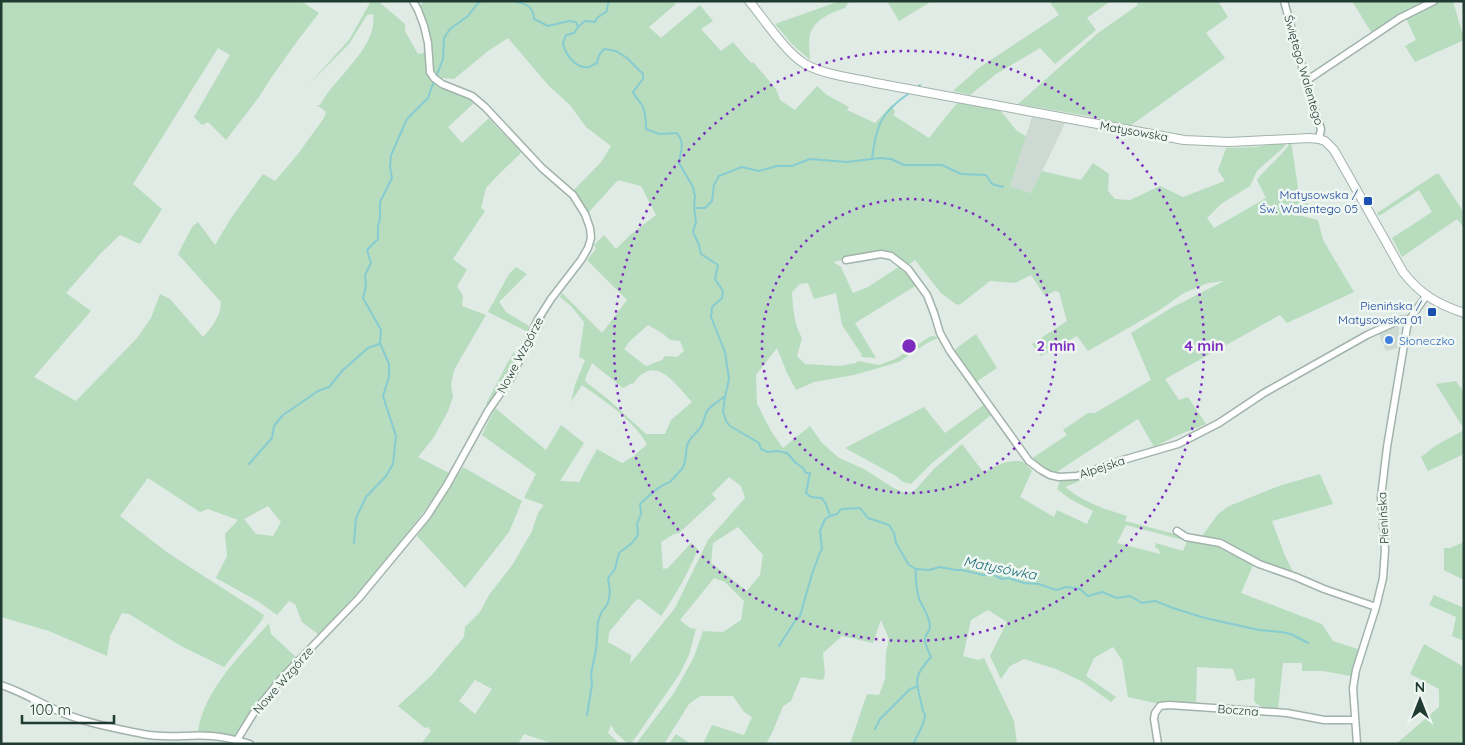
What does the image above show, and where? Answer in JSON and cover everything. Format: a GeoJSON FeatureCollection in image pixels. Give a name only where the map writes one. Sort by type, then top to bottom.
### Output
{"type":"FeatureCollection","features":[{"type":"Feature","properties":{"kind":"street","name":"Nowe Wzgórze"},"geometry":{"type":"LineString","coordinates":[[237,740],[253,714],[281,679],[359,598],[427,516],[488,411],[511,378],[537,321],[551,299],[582,260],[591,238],[585,214],[573,195],[542,168],[472,96],[442,84],[434,78],[430,72],[428,43],[424,26],[413,1]]}},
{"type":"Feature","properties":{"kind":"street","name":"Matysowska"},"geometry":{"type":"LineString","coordinates":[[749,1],[785,46],[798,59],[813,68],[829,72],[876,83],[1184,140],[1229,142],[1319,139]]}},
{"type":"Feature","properties":{"kind":"street","name":"Świętego Walentego"},"geometry":{"type":"LineString","coordinates":[[1284,1],[1321,129],[1319,139]]}},
{"type":"Feature","properties":{"kind":"street"},"geometry":{"type":"LineString","coordinates":[[1306,81],[1400,18],[1434,1]]}},
{"type":"Feature","properties":{"kind":"street"},"geometry":{"type":"LineString","coordinates":[[1319,139],[1329,144],[1334,150],[1402,272],[1426,296],[1464,313]]}},
{"type":"Feature","properties":{"kind":"street","name":"Alpejska"},"geometry":{"type":"LineString","coordinates":[[846,260],[881,254],[891,256],[908,269],[927,295],[940,334],[950,351],[1029,461],[1041,470],[1059,477],[1077,476],[1178,444],[1219,423],[1278,384],[1367,335],[1400,320],[1410,319]]}},
{"type":"Feature","properties":{"kind":"street","name":"Pienińska"},"geometry":{"type":"LineString","coordinates":[[1357,744],[1353,688],[1356,670],[1383,578],[1385,556],[1381,497],[1383,477],[1404,344],[1410,319],[1426,296]]}},
{"type":"Feature","properties":{"kind":"street"},"geometry":{"type":"LineString","coordinates":[[1177,531],[1186,537],[1220,544],[1259,564],[1376,607]]}},
{"type":"Feature","properties":{"kind":"street"},"geometry":{"type":"LineString","coordinates":[[1,685],[55,710],[90,722],[156,736],[212,736],[250,744]]}},
{"type":"Feature","properties":{"kind":"street","name":"Boczna"},"geometry":{"type":"LineString","coordinates":[[1158,744],[1154,719],[1155,713],[1160,706],[1288,713],[1324,720],[1355,720]]}},
{"type":"Feature","properties":{"kind":"shaded area"},"geometry":{"type":"Polygon","coordinates":[[[1032,117],[1065,123],[1032,193],[1010,186],[1032,117]]]}},
{"type":"Feature","properties":{"kind":"shaded area"},"geometry":{"type":"Polygon","coordinates":[[[1400,323],[1397,348],[1386,351],[1378,332],[1400,323]]]}},
{"type":"Feature","properties":{"kind":"green space"},"geometry":{"type":"Polygon","coordinates":[[[1,1],[301,1],[319,13],[226,140],[208,122],[202,125],[194,117],[230,55],[218,48],[133,184],[162,209],[140,244],[120,235],[101,253],[66,293],[91,311],[34,377],[76,401],[137,338],[151,318],[160,294],[170,299],[203,337],[210,330],[218,316],[221,302],[178,254],[192,227],[198,222],[215,245],[231,218],[263,174],[275,181],[298,154],[324,118],[326,112],[317,105],[320,105],[363,50],[373,26],[373,14],[367,15],[349,44],[309,84],[349,40],[371,1],[378,1],[405,24],[405,31],[418,54],[423,53],[431,43],[426,21],[419,7],[424,1],[673,1],[676,4],[649,27],[661,38],[700,5],[713,21],[701,29],[721,51],[733,42],[776,89],[780,100],[795,110],[817,86],[827,95],[849,107],[847,110],[875,123],[892,105],[895,112],[893,115],[929,138],[957,103],[1000,110],[1017,131],[1026,136],[1010,186],[1031,193],[1042,171],[1081,180],[1093,163],[1109,174],[1108,191],[1115,199],[1130,200],[1160,186],[1183,197],[1225,181],[1218,170],[1226,148],[1256,147],[1284,142],[1285,146],[1257,171],[1250,186],[1221,204],[1207,218],[1214,228],[1266,198],[1257,180],[1291,141],[1298,188],[1309,206],[1297,215],[1318,220],[1323,240],[1354,292],[1287,323],[1280,315],[1165,379],[1179,400],[1188,397],[1206,424],[1154,447],[1138,419],[1055,473],[1031,459],[1067,435],[1063,430],[1088,413],[1095,413],[1151,380],[1131,333],[1171,308],[1224,281],[1208,283],[1184,293],[1158,311],[1088,351],[1077,336],[1041,356],[1032,344],[1067,321],[1059,292],[1055,291],[1045,296],[1031,275],[1015,283],[990,281],[957,305],[941,293],[915,260],[908,265],[893,252],[872,253],[833,262],[841,267],[853,293],[868,287],[900,266],[917,285],[855,323],[876,358],[861,357],[862,355],[842,325],[836,293],[814,299],[808,283],[800,284],[792,292],[793,310],[802,338],[797,356],[805,364],[840,366],[858,361],[879,365],[895,359],[931,336],[940,337],[927,343],[899,362],[854,375],[814,382],[796,390],[777,348],[756,375],[757,404],[771,431],[783,448],[810,426],[822,443],[839,458],[864,469],[907,494],[915,490],[934,469],[962,444],[984,473],[1002,463],[1023,462],[1032,471],[1020,497],[1054,517],[1057,510],[1087,524],[1093,511],[1070,499],[1057,489],[1060,481],[1086,478],[1065,487],[1087,501],[1127,516],[1125,521],[1175,534],[1187,540],[1224,548],[1254,563],[1241,593],[1322,624],[1333,641],[1358,649],[1351,676],[1323,671],[1302,671],[1302,663],[1283,663],[1278,709],[1271,709],[1262,707],[1254,701],[1255,678],[1237,681],[1233,669],[1197,667],[1196,704],[1155,703],[1128,697],[1122,660],[1113,647],[1094,658],[1086,676],[1116,697],[1111,702],[1083,682],[1056,669],[1024,659],[1010,666],[1001,679],[990,656],[1007,622],[988,610],[971,620],[963,656],[978,660],[984,658],[1014,721],[1017,744],[850,744],[867,694],[879,695],[885,679],[886,653],[889,639],[881,620],[873,643],[842,636],[823,653],[825,675],[823,680],[801,677],[791,701],[783,706],[766,744],[703,744],[712,725],[744,735],[752,717],[744,712],[733,696],[700,696],[689,704],[664,744],[636,744],[674,693],[694,657],[703,631],[723,632],[741,620],[744,601],[725,582],[714,578],[680,620],[690,628],[696,629],[689,655],[679,675],[631,744],[628,744],[615,732],[611,725],[608,733],[618,742],[616,744],[554,744],[524,734],[518,744],[421,744],[431,731],[398,706],[431,676],[464,637],[465,627],[480,612],[489,595],[513,564],[532,531],[538,513],[544,505],[524,498],[536,474],[482,435],[495,408],[546,450],[561,425],[584,443],[560,481],[579,482],[597,449],[622,463],[634,456],[647,444],[626,419],[582,385],[571,402],[575,385],[585,360],[579,357],[584,322],[571,306],[560,297],[562,293],[602,333],[627,300],[587,260],[596,249],[594,245],[604,235],[616,249],[630,235],[656,215],[641,186],[618,180],[588,213],[573,191],[602,161],[611,146],[586,127],[570,105],[549,86],[508,38],[488,51],[454,79],[442,78],[438,87],[472,98],[473,104],[448,127],[462,143],[489,118],[521,152],[486,188],[481,208],[485,211],[453,259],[467,270],[457,286],[463,296],[462,306],[486,315],[454,370],[451,385],[453,397],[448,411],[434,437],[418,457],[449,473],[429,505],[384,564],[319,635],[302,622],[295,604],[289,601],[277,615],[259,602],[216,578],[227,556],[225,534],[238,520],[208,509],[200,512],[148,478],[120,516],[168,553],[264,615],[224,667],[181,646],[129,614],[122,613],[110,636],[107,656],[49,631],[1,617],[1,1]],[[648,325],[624,349],[646,366],[662,360],[665,356],[677,357],[684,351],[680,341],[670,340],[648,325]],[[592,363],[585,379],[586,382],[646,434],[665,434],[671,420],[692,402],[672,380],[657,371],[649,371],[641,375],[633,384],[623,388],[592,363]],[[729,477],[712,494],[716,499],[679,533],[661,542],[663,569],[668,568],[691,543],[698,549],[681,584],[661,616],[639,599],[635,601],[609,632],[608,642],[631,655],[630,664],[675,608],[708,540],[745,498],[741,486],[729,477]],[[268,506],[244,519],[256,534],[273,536],[281,522],[268,506]],[[1126,525],[1117,543],[1160,554],[1159,550],[1155,547],[1156,543],[1183,551],[1187,541],[1126,525]],[[738,527],[713,543],[711,563],[747,591],[760,575],[763,555],[738,527]],[[475,680],[459,701],[475,714],[492,689],[475,680]]]}},
{"type":"Feature","properties":{"kind":"green space"},"geometry":{"type":"Polygon","coordinates":[[[840,1],[851,1],[845,8],[824,17],[812,30],[809,41],[810,60],[792,44],[775,24],[840,1]]]}},
{"type":"Feature","properties":{"kind":"green space"},"geometry":{"type":"Polygon","coordinates":[[[887,1],[932,1],[899,21],[887,1]]]}},
{"type":"Feature","properties":{"kind":"green space"},"geometry":{"type":"Polygon","coordinates":[[[1049,1],[1109,2],[1087,18],[1096,30],[1055,64],[1040,48],[996,74],[970,95],[953,91],[980,67],[1059,15],[1049,1]]]}},
{"type":"Feature","properties":{"kind":"green space"},"geometry":{"type":"Polygon","coordinates":[[[1136,1],[1218,1],[1228,17],[1206,33],[1225,58],[1130,126],[1088,116],[1018,104],[1098,33],[1138,5],[1136,1]]]}},
{"type":"Feature","properties":{"kind":"green space"},"geometry":{"type":"Polygon","coordinates":[[[1352,1],[1429,1],[1371,32],[1352,1]]]}},
{"type":"Feature","properties":{"kind":"green space"},"geometry":{"type":"Polygon","coordinates":[[[1440,1],[1453,1],[1462,32],[1464,32],[1464,40],[1415,62],[1405,46],[1416,40],[1406,18],[1440,1]]]}},
{"type":"Feature","properties":{"kind":"green space"},"geometry":{"type":"Polygon","coordinates":[[[1436,174],[1439,174],[1464,213],[1464,228],[1457,219],[1402,257],[1392,238],[1432,212],[1419,190],[1379,216],[1377,213],[1436,174]]]}},
{"type":"Feature","properties":{"kind":"green space"},"geometry":{"type":"Polygon","coordinates":[[[516,267],[527,274],[499,302],[506,312],[529,326],[528,332],[488,312],[509,274],[516,267]]]}},
{"type":"Feature","properties":{"kind":"green space"},"geometry":{"type":"Polygon","coordinates":[[[546,315],[543,328],[522,365],[538,324],[546,315]]]}},
{"type":"Feature","properties":{"kind":"green space"},"geometry":{"type":"Polygon","coordinates":[[[976,334],[997,368],[976,382],[954,351],[976,334]]]}},
{"type":"Feature","properties":{"kind":"green space"},"geometry":{"type":"Polygon","coordinates":[[[514,352],[517,359],[510,374],[490,404],[486,404],[508,362],[514,352]]]}},
{"type":"Feature","properties":{"kind":"green space"},"geometry":{"type":"Polygon","coordinates":[[[1456,381],[1464,392],[1464,429],[1436,384],[1456,381]]]}},
{"type":"Feature","properties":{"kind":"green space"},"geometry":{"type":"Polygon","coordinates":[[[985,404],[991,415],[931,464],[911,484],[903,482],[896,476],[845,448],[924,407],[945,433],[985,404]]]}},
{"type":"Feature","properties":{"kind":"green space"},"geometry":{"type":"Polygon","coordinates":[[[1464,430],[1464,454],[1428,471],[1421,457],[1435,446],[1464,430]]]}},
{"type":"Feature","properties":{"kind":"green space"},"geometry":{"type":"Polygon","coordinates":[[[463,467],[522,501],[509,532],[465,588],[417,536],[463,467]]]}},
{"type":"Feature","properties":{"kind":"green space"},"geometry":{"type":"Polygon","coordinates":[[[1320,474],[1333,504],[1272,521],[1285,556],[1295,576],[1226,543],[1200,539],[1218,514],[1229,506],[1279,486],[1320,474]]]}},
{"type":"Feature","properties":{"kind":"green space"},"geometry":{"type":"Polygon","coordinates":[[[1464,542],[1464,580],[1444,570],[1444,548],[1450,548],[1464,542]]]}},
{"type":"Feature","properties":{"kind":"green space"},"geometry":{"type":"Polygon","coordinates":[[[1434,595],[1464,608],[1464,641],[1452,636],[1456,617],[1429,605],[1434,595]]]}},
{"type":"Feature","properties":{"kind":"green space"},"geometry":{"type":"Polygon","coordinates":[[[269,623],[271,634],[297,658],[235,735],[198,732],[208,701],[225,673],[269,623]]]}},
{"type":"Feature","properties":{"kind":"green space"},"geometry":{"type":"Polygon","coordinates":[[[1424,644],[1464,667],[1464,744],[1396,744],[1439,707],[1439,689],[1410,674],[1424,644]]]}},
{"type":"Feature","properties":{"kind":"green space"},"geometry":{"type":"Polygon","coordinates":[[[676,734],[691,744],[669,744],[676,734]]]}},
{"type":"Feature","properties":{"kind":"waterway"},"geometry":{"type":"LineString","coordinates":[[436,77],[443,59],[444,38],[450,29],[468,16],[478,3],[482,1]]}},
{"type":"Feature","properties":{"kind":"waterway","name":"Matysówka"},"geometry":{"type":"LineString","coordinates":[[513,1],[528,6],[532,11],[534,19],[548,26],[569,21],[576,22],[578,27],[574,33],[566,35],[563,43],[568,56],[579,66],[589,67],[597,63],[599,55],[604,49],[616,51],[627,58],[643,74],[643,79],[633,92],[644,110],[646,129],[659,134],[677,133],[681,140],[682,147],[679,163],[693,187],[695,196],[696,222],[693,232],[701,254],[718,265],[715,279],[723,291],[722,298],[712,307],[711,317],[725,352],[729,379],[723,411],[726,421],[730,426],[759,443],[761,449],[768,452],[787,453],[806,473],[810,473],[806,493],[811,497],[822,498],[830,516],[837,514],[841,509],[860,508],[868,518],[889,525],[894,533],[896,543],[909,565],[916,569],[929,570],[940,567],[983,575],[994,575],[1002,579],[1008,578],[1024,583],[1039,584],[1056,590],[1066,587],[1080,589],[1088,596],[1102,592],[1117,598],[1130,596],[1142,603],[1155,601],[1205,618],[1259,630],[1291,634],[1308,643]]}},
{"type":"Feature","properties":{"kind":"waterway"},"geometry":{"type":"LineString","coordinates":[[579,26],[585,21],[595,22],[597,18],[607,11],[608,3],[611,1]]}},
{"type":"Feature","properties":{"kind":"waterway"},"geometry":{"type":"LineString","coordinates":[[354,543],[356,518],[366,497],[386,476],[393,464],[396,436],[383,396],[389,377],[389,364],[380,343],[381,330],[363,298],[366,286],[365,275],[371,263],[367,250],[378,239],[380,202],[392,178],[390,167],[391,155],[407,119],[428,98],[434,81]]}},
{"type":"Feature","properties":{"kind":"waterway"},"geometry":{"type":"LineString","coordinates":[[872,159],[875,138],[885,114],[908,94]]}},
{"type":"Feature","properties":{"kind":"waterway"},"geometry":{"type":"LineString","coordinates":[[694,208],[705,208],[712,201],[714,185],[719,176],[742,167],[759,171],[777,166],[792,166],[810,159],[847,162],[880,158],[891,159],[904,165],[942,165],[961,174],[986,175],[992,184],[1003,187]]}},
{"type":"Feature","properties":{"kind":"waterway"},"geometry":{"type":"LineString","coordinates":[[249,464],[272,438],[274,426],[283,415],[318,391],[329,387],[343,370],[368,348],[379,344]]}},
{"type":"Feature","properties":{"kind":"waterway"},"geometry":{"type":"LineString","coordinates":[[587,715],[598,622],[601,613],[608,603],[610,592],[608,578],[615,569],[619,553],[632,543],[638,535],[637,524],[641,514],[640,504],[658,488],[670,482],[682,469],[689,441],[701,426],[707,411],[724,397]]}},
{"type":"Feature","properties":{"kind":"waterway"},"geometry":{"type":"LineString","coordinates":[[779,646],[800,616],[812,574],[822,549],[820,531],[825,519],[830,516]]}},
{"type":"Feature","properties":{"kind":"waterway"},"geometry":{"type":"LineString","coordinates":[[913,744],[925,719],[917,686],[918,676],[931,657],[925,640],[930,624],[918,595],[916,570]]}},
{"type":"Feature","properties":{"kind":"waterway"},"geometry":{"type":"LineString","coordinates":[[875,729],[880,719],[910,689],[916,687]]}},
{"type":"Feature","properties":{"kind":"place","name":"Matysowska / Św. Walentego 05"},"geometry":{"type":"Point","coordinates":[1368,201]}},
{"type":"Feature","properties":{"kind":"place","name":"Pienińska / Matysowska 01"},"geometry":{"type":"Point","coordinates":[1432,312]}},
{"type":"Feature","properties":{"kind":"place","name":"Słoneczko"},"geometry":{"type":"Point","coordinates":[1389,340]}}]}
